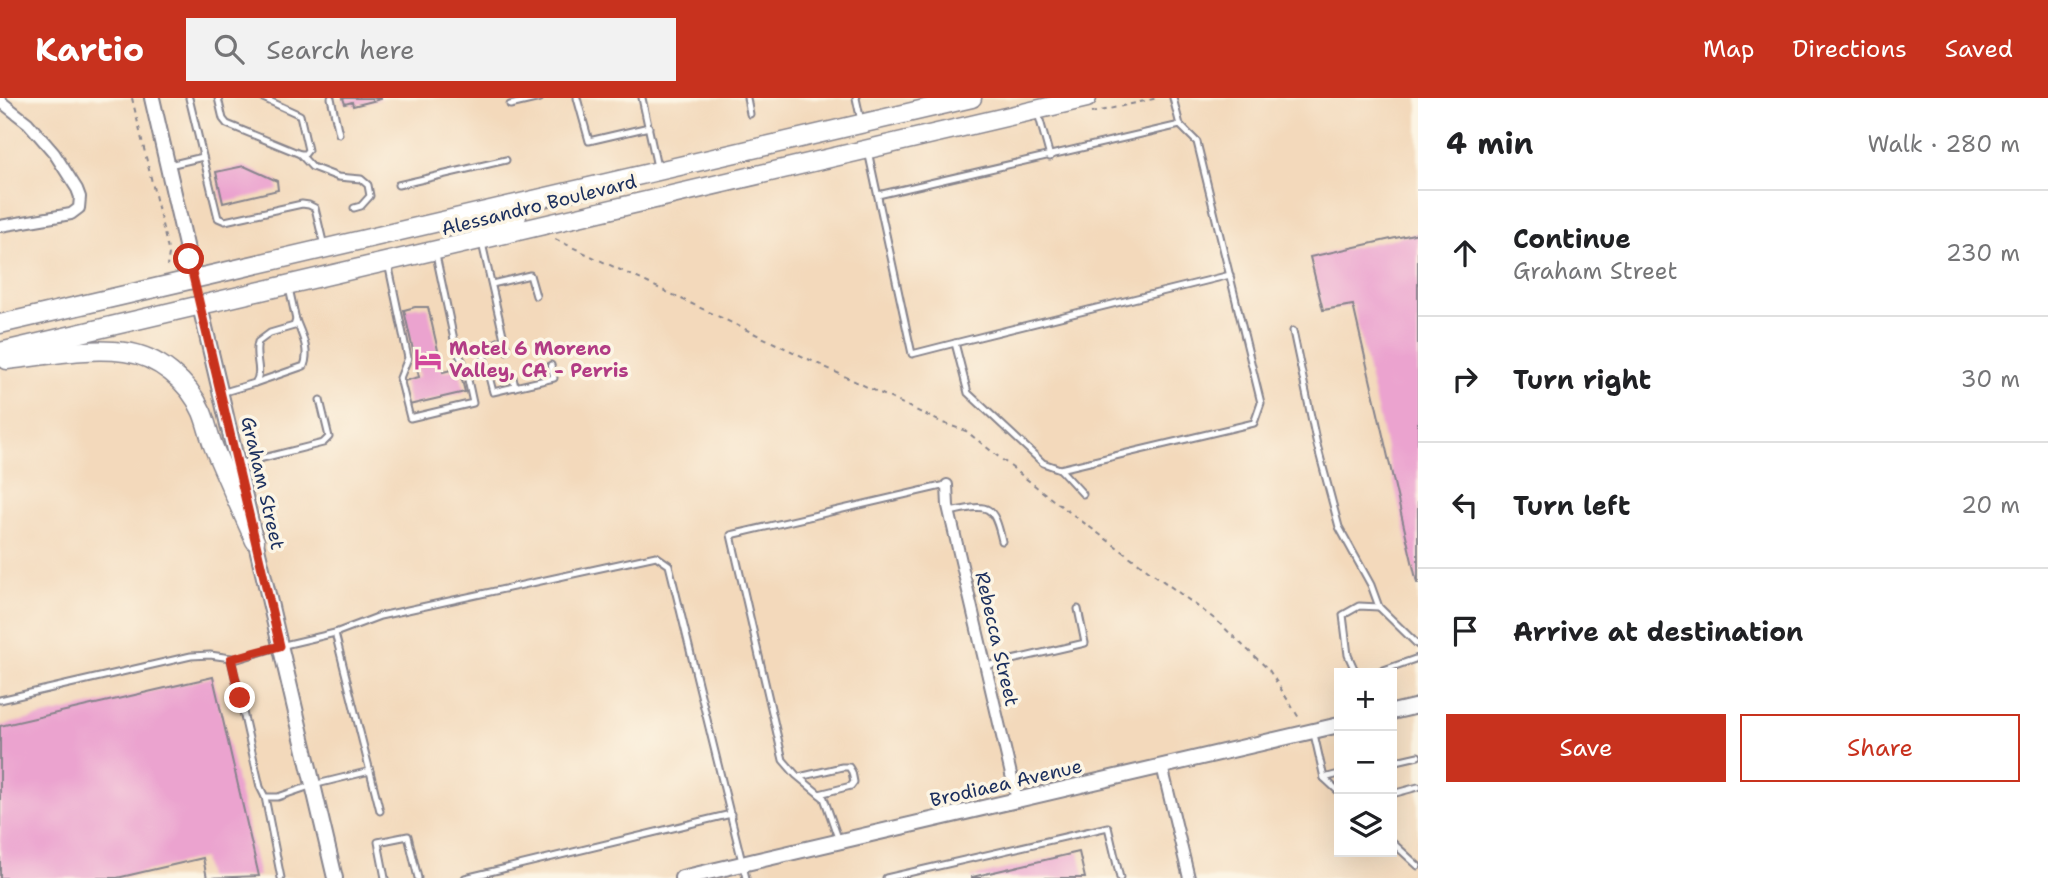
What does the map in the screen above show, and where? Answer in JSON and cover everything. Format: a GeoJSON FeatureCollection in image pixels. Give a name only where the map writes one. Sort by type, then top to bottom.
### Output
{"type":"FeatureCollection","features":[{"type":"Feature","properties":{"kind":"main road","name":"Alessandro Boulevard"},"geometry":{"type":"LineString","coordinates":[[0,324],[972,98]]}},
{"type":"Feature","properties":{"kind":"main road","name":"Alessandro Boulevard"},"geometry":{"type":"LineString","coordinates":[[0,352],[1087,98]]}},
{"type":"Feature","properties":{"kind":"main road"},"geometry":{"type":"LineString","coordinates":[[862,124],[868,148]]}},
{"type":"Feature","properties":{"kind":"main road"},"geometry":{"type":"LineString","coordinates":[[396,260],[450,235],[514,220],[517,216],[517,205]]}},
{"type":"Feature","properties":{"kind":"main road","name":"Graham Street"},"geometry":{"type":"LineString","coordinates":[[194,280],[200,306]]}},
{"type":"Feature","properties":{"kind":"main road"},"geometry":{"type":"LineString","coordinates":[[0,361],[62,354],[127,352],[151,360],[176,376],[191,393],[202,412],[212,445],[255,541]]}},
{"type":"Feature","properties":{"kind":"street","name":"Graham Street"},"geometry":{"type":"LineString","coordinates":[[152,98],[194,280]]}},
{"type":"Feature","properties":{"kind":"street"},"geometry":{"type":"LineString","coordinates":[[0,101],[42,137],[80,197],[79,208],[71,214],[0,226]]}},
{"type":"Feature","properties":{"kind":"street","name":"Graham Street"},"geometry":{"type":"LineString","coordinates":[[200,306],[335,878]]}},
{"type":"Feature","properties":{"kind":"street","name":"Rebecca Street"},"geometry":{"type":"LineString","coordinates":[[947,485],[949,512],[1017,800]]}},
{"type":"Feature","properties":{"kind":"street"},"geometry":{"type":"LineString","coordinates":[[1397,711],[1418,706]]}},
{"type":"Feature","properties":{"kind":"street","name":"Brodiaea Avenue"},"geometry":{"type":"LineString","coordinates":[[682,878],[745,871],[839,841],[1334,726]]}},
{"type":"Feature","properties":{"kind":"street"},"geometry":{"type":"LineString","coordinates":[[1162,766],[1189,878]]}},
{"type":"Feature","properties":{"kind":"lane"},"geometry":{"type":"LineString","coordinates":[[189,98],[214,205],[221,221],[309,205],[315,208],[324,249]]}},
{"type":"Feature","properties":{"kind":"lane"},"geometry":{"type":"LineString","coordinates":[[218,98],[223,119],[227,124],[300,154],[312,167],[338,177],[361,179],[368,185],[370,196],[362,206],[354,208]]}},
{"type":"Feature","properties":{"kind":"lane"},"geometry":{"type":"LineString","coordinates":[[263,98],[300,114],[308,150],[305,154],[300,154]]}},
{"type":"Feature","properties":{"kind":"lane"},"geometry":{"type":"LineString","coordinates":[[331,98],[339,134]]}},
{"type":"Feature","properties":{"kind":"lane"},"geometry":{"type":"LineString","coordinates":[[510,106],[540,98]]}},
{"type":"Feature","properties":{"kind":"lane"},"geometry":{"type":"LineString","coordinates":[[577,98],[589,141],[649,127]]}},
{"type":"Feature","properties":{"kind":"lane"},"geometry":{"type":"LineString","coordinates":[[642,98],[658,171]]}},
{"type":"Feature","properties":{"kind":"lane"},"geometry":{"type":"LineString","coordinates":[[747,98],[750,114]]}},
{"type":"Feature","properties":{"kind":"lane"},"geometry":{"type":"LineString","coordinates":[[856,98],[862,124]]}},
{"type":"Feature","properties":{"kind":"lane"},"geometry":{"type":"LineString","coordinates":[[1060,469],[1254,423],[1261,403],[1198,142],[1180,125],[1173,98]]}},
{"type":"Feature","properties":{"kind":"lane"},"geometry":{"type":"LineString","coordinates":[[1038,110],[1050,157]]}},
{"type":"Feature","properties":{"kind":"lane"},"geometry":{"type":"LineString","coordinates":[[878,195],[1180,125]]}},
{"type":"Feature","properties":{"kind":"lane"},"geometry":{"type":"LineString","coordinates":[[868,148],[912,354],[1230,275]]}},
{"type":"Feature","properties":{"kind":"lane"},"geometry":{"type":"LineString","coordinates":[[167,165],[203,157]]}},
{"type":"Feature","properties":{"kind":"lane"},"geometry":{"type":"LineString","coordinates":[[398,185],[506,160]]}},
{"type":"Feature","properties":{"kind":"lane"},"geometry":{"type":"LineString","coordinates":[[481,240],[507,351]]}},
{"type":"Feature","properties":{"kind":"lane"},"geometry":{"type":"LineString","coordinates":[[396,260],[408,358],[400,378],[410,418],[473,403],[465,366],[456,349],[435,252]]}},
{"type":"Feature","properties":{"kind":"lane"},"geometry":{"type":"LineString","coordinates":[[492,284],[530,275],[536,296]]}},
{"type":"Feature","properties":{"kind":"lane"},"geometry":{"type":"LineString","coordinates":[[221,393],[304,366],[306,348],[296,320],[289,285]]}},
{"type":"Feature","properties":{"kind":"lane"},"geometry":{"type":"LineString","coordinates":[[255,383],[259,371],[256,354],[258,342],[270,333],[294,326],[296,320]]}},
{"type":"Feature","properties":{"kind":"lane"},"geometry":{"type":"LineString","coordinates":[[1293,331],[1317,445],[1339,527],[1371,585],[1378,607],[1418,645]]}},
{"type":"Feature","properties":{"kind":"lane"},"geometry":{"type":"LineString","coordinates":[[504,339],[482,350],[493,392],[554,379],[551,365]]}},
{"type":"Feature","properties":{"kind":"lane"},"geometry":{"type":"LineString","coordinates":[[955,343],[968,393],[1043,463],[1060,469],[1083,494]]}},
{"type":"Feature","properties":{"kind":"lane"},"geometry":{"type":"LineString","coordinates":[[512,373],[515,387]]}},
{"type":"Feature","properties":{"kind":"lane"},"geometry":{"type":"LineString","coordinates":[[237,465],[323,443],[329,437],[320,400]]}},
{"type":"Feature","properties":{"kind":"lane"},"geometry":{"type":"LineString","coordinates":[[839,841],[824,798],[783,760],[731,535],[947,485]]}},
{"type":"Feature","properties":{"kind":"lane"},"geometry":{"type":"LineString","coordinates":[[949,512],[979,506],[989,511],[996,517],[1002,541]]}},
{"type":"Feature","properties":{"kind":"lane"},"geometry":{"type":"LineString","coordinates":[[0,700],[191,656],[210,655],[231,659],[335,634],[380,616],[656,556],[669,565],[745,871]]}},
{"type":"Feature","properties":{"kind":"lane"},"geometry":{"type":"LineString","coordinates":[[1354,668],[1349,656],[1343,615],[1359,606],[1378,607]]}},
{"type":"Feature","properties":{"kind":"lane"},"geometry":{"type":"LineString","coordinates":[[986,666],[1085,643],[1078,609]]}},
{"type":"Feature","properties":{"kind":"lane"},"geometry":{"type":"LineString","coordinates":[[335,634],[380,811]]}},
{"type":"Feature","properties":{"kind":"lane"},"geometry":{"type":"LineString","coordinates":[[1389,668],[1418,658]]}},
{"type":"Feature","properties":{"kind":"lane"},"geometry":{"type":"LineString","coordinates":[[231,659],[258,779],[265,797],[281,878]]}},
{"type":"Feature","properties":{"kind":"lane"},"geometry":{"type":"LineString","coordinates":[[1313,731],[1324,778],[1334,787]]}},
{"type":"Feature","properties":{"kind":"lane"},"geometry":{"type":"LineString","coordinates":[[1397,761],[1418,756]]}},
{"type":"Feature","properties":{"kind":"lane"},"geometry":{"type":"LineString","coordinates":[[799,777],[849,767],[854,782],[851,786],[819,794]]}},
{"type":"Feature","properties":{"kind":"lane"},"geometry":{"type":"LineString","coordinates":[[265,797],[278,797],[313,785],[370,772]]}},
{"type":"Feature","properties":{"kind":"lane"},"geometry":{"type":"LineString","coordinates":[[1324,778],[1334,775]]}},
{"type":"Feature","properties":{"kind":"lane"},"geometry":{"type":"LineString","coordinates":[[1397,793],[1418,787]]}},
{"type":"Feature","properties":{"kind":"lane"},"geometry":{"type":"LineString","coordinates":[[466,878],[731,814]]}},
{"type":"Feature","properties":{"kind":"lane"},"geometry":{"type":"LineString","coordinates":[[886,878],[1108,827],[1120,878]]}},
{"type":"Feature","properties":{"kind":"lane"},"geometry":{"type":"LineString","coordinates":[[385,878],[378,842],[408,836],[418,878]]}},
{"type":"Feature","properties":{"kind":"lane"},"geometry":{"type":"LineString","coordinates":[[1397,847],[1418,866]]}},
{"type":"Feature","properties":{"kind":"path"},"geometry":{"type":"LineString","coordinates":[[132,98],[169,254],[167,266]]}},
{"type":"Feature","properties":{"kind":"path"},"geometry":{"type":"LineString","coordinates":[[555,239],[943,423],[966,431],[1053,500],[1216,621],[1269,670],[1299,718]]}},
{"type":"Feature","properties":{"kind":"building"},"geometry":{"type":"Polygon","coordinates":[[[343,98],[381,99],[353,106],[352,102],[345,104],[343,98]]]}},
{"type":"Feature","properties":{"kind":"building"},"geometry":{"type":"Polygon","coordinates":[[[244,166],[277,181],[278,190],[223,203],[216,172],[244,166]]]}},
{"type":"Feature","properties":{"kind":"building"},"geometry":{"type":"Polygon","coordinates":[[[1418,233],[1417,583],[1353,305],[1323,310],[1310,257],[1418,233]]]}},
{"type":"Feature","properties":{"kind":"building","name":"Motel 6 Moreno Valley, CA - Perris"},"geometry":{"type":"Polygon","coordinates":[[[428,307],[443,372],[459,368],[465,392],[409,405],[404,381],[419,377],[404,310],[428,307]]]}},
{"type":"Feature","properties":{"kind":"building"},"geometry":{"type":"Polygon","coordinates":[[[213,677],[259,876],[207,878],[203,858],[117,878],[0,878],[0,726],[213,677]]]}},
{"type":"Feature","properties":{"kind":"building"},"geometry":{"type":"Polygon","coordinates":[[[1079,852],[1085,878],[972,878],[972,877],[1079,852]]]}},
{"type":"Feature","properties":{"kind":"place","name":"Motel 6 Moreno Valley, CA - Perris"},"geometry":{"type":"Point","coordinates":[428,359]}},
{"type":"Feature","properties":{"kind":"route"},"geometry":{"type":"LineString","coordinates":[[189,259],[280,646],[251,656],[231,659],[240,698]]}}]}
